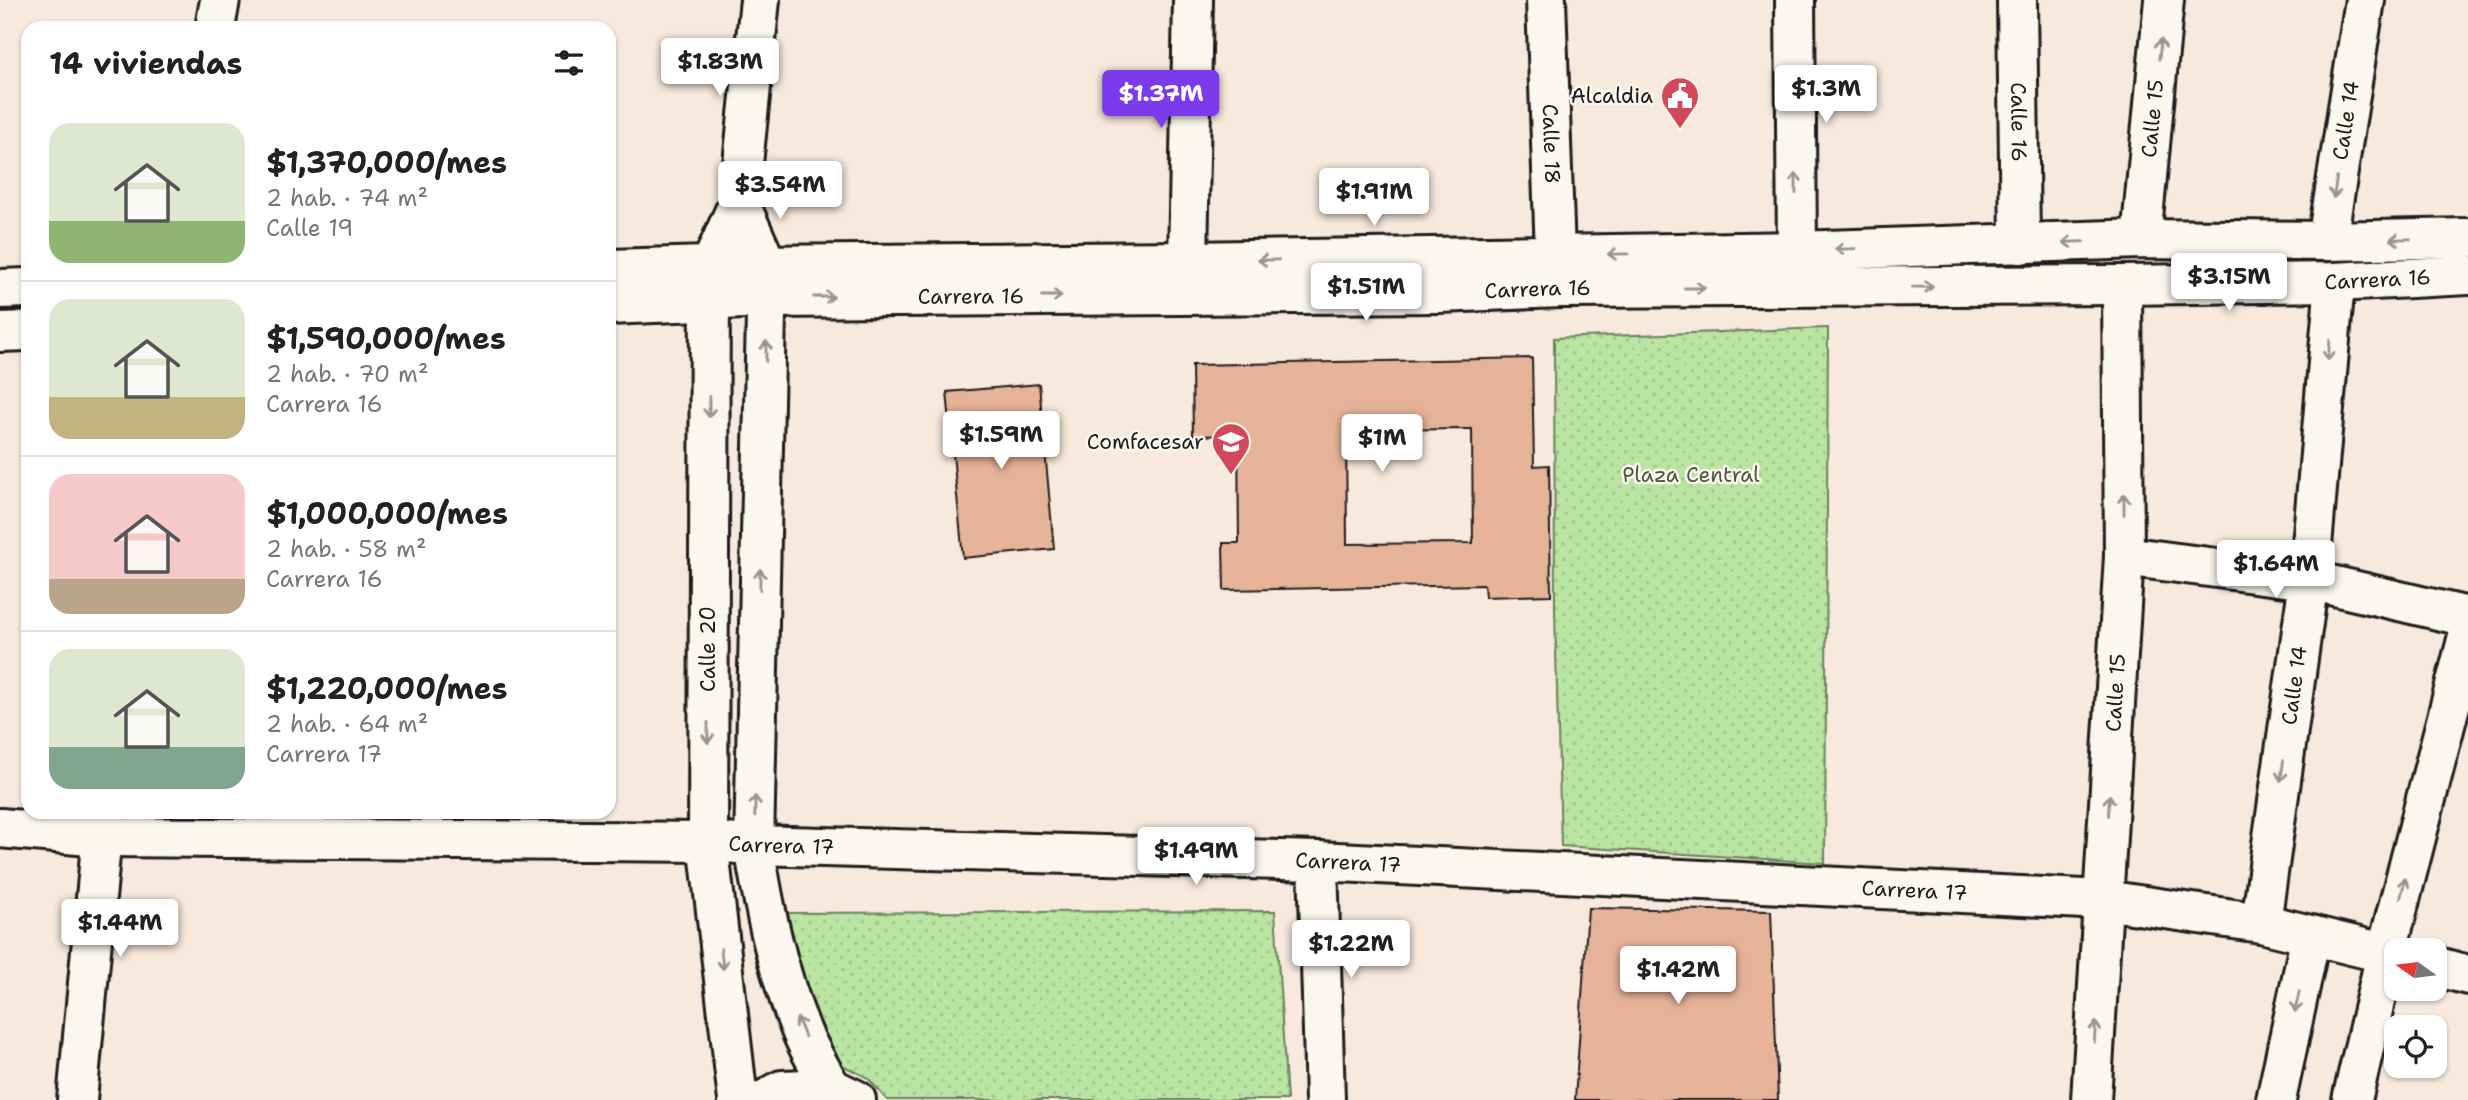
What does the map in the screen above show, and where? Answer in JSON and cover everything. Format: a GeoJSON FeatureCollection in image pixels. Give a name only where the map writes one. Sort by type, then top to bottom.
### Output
{"type":"FeatureCollection","features":[{"type":"Feature","properties":{"kind":"street"},"geometry":{"type":"LineString","coordinates":[[216,21],[220,0]]}},
{"type":"Feature","properties":{"kind":"street","name":"Calle 20"},"geometry":{"type":"LineString","coordinates":[[738,1100],[708,842],[710,283],[739,202],[760,0]]}},
{"type":"Feature","properties":{"kind":"street"},"geometry":{"type":"LineString","coordinates":[[1188,261],[1193,0]]}},
{"type":"Feature","properties":{"kind":"street","name":"Calle 18"},"geometry":{"type":"LineString","coordinates":[[1546,0],[1558,272]]}},
{"type":"Feature","properties":{"kind":"street"},"geometry":{"type":"LineString","coordinates":[[1795,0],[1797,251]]}},
{"type":"Feature","properties":{"kind":"street","name":"Calle 16"},"geometry":{"type":"LineString","coordinates":[[2017,0],[2020,244]]}},
{"type":"Feature","properties":{"kind":"street","name":"Calle 15"},"geometry":{"type":"LineString","coordinates":[[2141,239],[2164,0]]}},
{"type":"Feature","properties":{"kind":"street","name":"Calle 14"},"geometry":{"type":"LineString","coordinates":[[2327,241],[2364,0]]}},
{"type":"Feature","properties":{"kind":"street","name":"Calle 20"},"geometry":{"type":"LineString","coordinates":[[739,202],[767,281],[754,845],[765,913],[779,969],[802,1032],[844,1094]]}},
{"type":"Feature","properties":{"kind":"street","name":"Carrera 16"},"geometry":{"type":"LineString","coordinates":[[767,281],[1439,293],[1558,272],[1797,251],[2141,239],[2327,241],[2468,238]]}},
{"type":"Feature","properties":{"kind":"street","name":"Carrera 16"},"geometry":{"type":"LineString","coordinates":[[616,270],[710,283],[1188,261],[2122,285],[2335,282],[2468,275]]}},
{"type":"Feature","properties":{"kind":"street","name":"Calle 14"},"geometry":{"type":"LineString","coordinates":[[2261,923],[2309,580],[2335,282]]}},
{"type":"Feature","properties":{"kind":"street","name":"Carrera 16"},"geometry":{"type":"LineString","coordinates":[[616,303],[710,283]]}},
{"type":"Feature","properties":{"kind":"street","name":"Calle 15"},"geometry":{"type":"LineString","coordinates":[[2091,1100],[2124,556],[2122,285]]}},
{"type":"Feature","properties":{"kind":"street"},"geometry":{"type":"LineString","coordinates":[[0,289],[21,288]]}},
{"type":"Feature","properties":{"kind":"street"},"geometry":{"type":"LineString","coordinates":[[0,332],[21,331]]}},
{"type":"Feature","properties":{"kind":"street"},"geometry":{"type":"LineString","coordinates":[[2124,556],[2309,580],[2468,617]]}},
{"type":"Feature","properties":{"kind":"street"},"geometry":{"type":"LineString","coordinates":[[2395,938],[2468,636]]}},
{"type":"Feature","properties":{"kind":"street"},"geometry":{"type":"LineString","coordinates":[[76,1100],[103,824]]}},
{"type":"Feature","properties":{"kind":"street","name":"Carrera 17"},"geometry":{"type":"LineString","coordinates":[[0,828],[103,824],[1318,861],[2104,900],[2261,923],[2384,953]]}},
{"type":"Feature","properties":{"kind":"street"},"geometry":{"type":"LineString","coordinates":[[1318,861],[1325,1100]]}},
{"type":"Feature","properties":{"kind":"street"},"geometry":{"type":"LineString","coordinates":[[2276,1100],[2311,935]]}},
{"type":"Feature","properties":{"kind":"street"},"geometry":{"type":"LineString","coordinates":[[2447,969],[2468,975]]}},
{"type":"Feature","properties":{"kind":"street"},"geometry":{"type":"LineString","coordinates":[[2352,1100],[2384,981]]}},
{"type":"Feature","properties":{"kind":"street"},"geometry":{"type":"LineString","coordinates":[[765,1100],[782,1090],[844,1094]]}},
{"type":"Feature","properties":{"kind":"green space","name":"Plaza Central"},"geometry":{"type":"Polygon","coordinates":[[[1828,328],[1825,863],[1561,846],[1555,612],[1554,338],[1828,328]]]}},
{"type":"Feature","properties":{"kind":"green space"},"geometry":{"type":"Polygon","coordinates":[[[1275,911],[1287,1100],[887,1100],[868,1078],[842,1065],[805,1018],[776,913],[1275,911]]]}},
{"type":"Feature","properties":{"kind":"building"},"geometry":{"type":"Polygon","coordinates":[[[1532,358],[1534,466],[1549,465],[1551,595],[1485,597],[1484,585],[1224,590],[1223,543],[1239,543],[1238,435],[1193,436],[1192,365],[1532,358]],[[1472,429],[1346,430],[1347,544],[1473,543],[1472,429]]]}},
{"type":"Feature","properties":{"kind":"building"},"geometry":{"type":"Polygon","coordinates":[[[1039,384],[1054,549],[963,558],[947,392],[1039,384]]]}},
{"type":"Feature","properties":{"kind":"building"},"geometry":{"type":"Polygon","coordinates":[[[1588,908],[1771,911],[1778,1100],[1575,1100],[1588,908]]]}},
{"type":"Feature","properties":{"kind":"place","name":"Alcaldia"},"geometry":{"type":"Point","coordinates":[1680,130]}},
{"type":"Feature","properties":{"kind":"place","name":"Comfacesar"},"geometry":{"type":"Point","coordinates":[1231,476]}}]}
